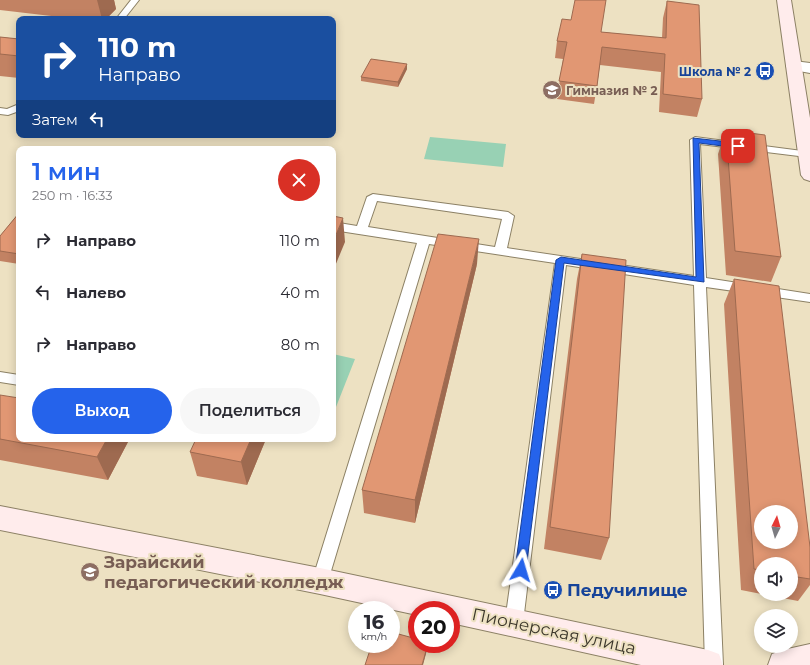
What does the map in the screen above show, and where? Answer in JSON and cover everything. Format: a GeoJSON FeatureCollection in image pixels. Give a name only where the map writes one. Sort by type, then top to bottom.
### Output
{"type":"FeatureCollection","features":[{"type":"Feature","properties":{"kind":"main road"},"geometry":{"type":"LineString","coordinates":[[784,0],[810,176]]}},
{"type":"Feature","properties":{"kind":"main road","name":"Пионерская улица"},"geometry":{"type":"LineString","coordinates":[[0,518],[320,581],[514,622],[637,656],[708,665]]}},
{"type":"Feature","properties":{"kind":"main road"},"geometry":{"type":"LineString","coordinates":[[783,665],[810,659]]}},
{"type":"Feature","properties":{"kind":"street"},"geometry":{"type":"LineString","coordinates":[[794,66],[810,68]]}},
{"type":"Feature","properties":{"kind":"lane"},"geometry":{"type":"LineString","coordinates":[[122,16],[135,0]]}},
{"type":"Feature","properties":{"kind":"lane"},"geometry":{"type":"LineString","coordinates":[[0,111],[8,112],[16,109]]}},
{"type":"Feature","properties":{"kind":"lane"},"geometry":{"type":"LineString","coordinates":[[714,665],[695,140],[807,154]]}},
{"type":"Feature","properties":{"kind":"lane"},"geometry":{"type":"LineString","coordinates":[[361,230],[373,197],[508,216],[500,251]]}},
{"type":"Feature","properties":{"kind":"lane"},"geometry":{"type":"LineString","coordinates":[[336,226],[701,280],[810,298]]}},
{"type":"Feature","properties":{"kind":"lane"},"geometry":{"type":"LineString","coordinates":[[320,581],[424,240]]}},
{"type":"Feature","properties":{"kind":"lane"},"geometry":{"type":"LineString","coordinates":[[514,622],[561,260]]}},
{"type":"Feature","properties":{"kind":"lane"},"geometry":{"type":"LineString","coordinates":[[0,377],[16,380]]}},
{"type":"Feature","properties":{"kind":"green space"},"geometry":{"type":"Polygon","coordinates":[[[430,137],[506,144],[503,167],[424,159],[430,137]]]}},
{"type":"Feature","properties":{"kind":"green space"},"geometry":{"type":"Polygon","coordinates":[[[336,355],[355,359],[336,407],[336,355]]]}},
{"type":"Feature","properties":{"kind":"building"},"geometry":{"type":"Polygon","coordinates":[[[575,0],[606,0],[601,32],[666,38],[667,1],[699,5],[702,99],[663,94],[665,54],[602,47],[597,86],[559,81],[567,42],[557,41],[562,19],[571,20],[575,0]]]}},
{"type":"Feature","properties":{"kind":"building"},"geometry":{"type":"Polygon","coordinates":[[[0,37],[16,39],[16,56],[0,54],[0,37]]]}},
{"type":"Feature","properties":{"kind":"building"},"geometry":{"type":"Polygon","coordinates":[[[371,59],[407,64],[398,82],[361,77],[371,59]]]}},
{"type":"Feature","properties":{"kind":"building"},"geometry":{"type":"Polygon","coordinates":[[[726,130],[765,135],[781,257],[735,251],[726,130]]]}},
{"type":"Feature","properties":{"kind":"building"},"geometry":{"type":"Polygon","coordinates":[[[16,217],[16,254],[0,251],[0,236],[16,217]]]}},
{"type":"Feature","properties":{"kind":"building"},"geometry":{"type":"Polygon","coordinates":[[[336,217],[343,218],[336,235],[336,217]]]}},
{"type":"Feature","properties":{"kind":"building"},"geometry":{"type":"Polygon","coordinates":[[[438,234],[479,239],[415,500],[362,490],[438,234]]]}},
{"type":"Feature","properties":{"kind":"building"},"geometry":{"type":"Polygon","coordinates":[[[582,254],[626,260],[609,538],[550,527],[582,254]]]}},
{"type":"Feature","properties":{"kind":"building"},"geometry":{"type":"Polygon","coordinates":[[[734,279],[779,286],[810,547],[810,579],[798,577],[798,557],[754,557],[754,569],[734,279]]]}},
{"type":"Feature","properties":{"kind":"building"},"geometry":{"type":"Polygon","coordinates":[[[0,395],[16,398],[16,442],[0,439],[0,395]]]}},
{"type":"Feature","properties":{"kind":"building"},"geometry":{"type":"Polygon","coordinates":[[[16,442],[105,442],[97,457],[16,442]]]}},
{"type":"Feature","properties":{"kind":"building"},"geometry":{"type":"Polygon","coordinates":[[[195,442],[250,442],[241,462],[190,452],[195,442]]]}},
{"type":"Feature","properties":{"kind":"building"},"geometry":{"type":"Polygon","coordinates":[[[400,634],[408,637],[408,653],[425,653],[422,665],[365,665],[369,653],[400,653],[400,634]]]}},
{"type":"Feature","properties":{"kind":"place","name":"Школа № 2"},"geometry":{"type":"Point","coordinates":[765,71]}},
{"type":"Feature","properties":{"kind":"place","name":"Гимназия № 2"},"geometry":{"type":"Point","coordinates":[552,90]}},
{"type":"Feature","properties":{"kind":"place","name":"Зарайский педагогический колледж"},"geometry":{"type":"Point","coordinates":[90,572]}},
{"type":"Feature","properties":{"kind":"place","name":"Педучилище"},"geometry":{"type":"Point","coordinates":[553,590]}},
{"type":"Feature","properties":{"kind":"route"},"geometry":{"type":"LineString","coordinates":[[521,570],[561,260],[701,280],[695,140],[738,146]]}}]}
